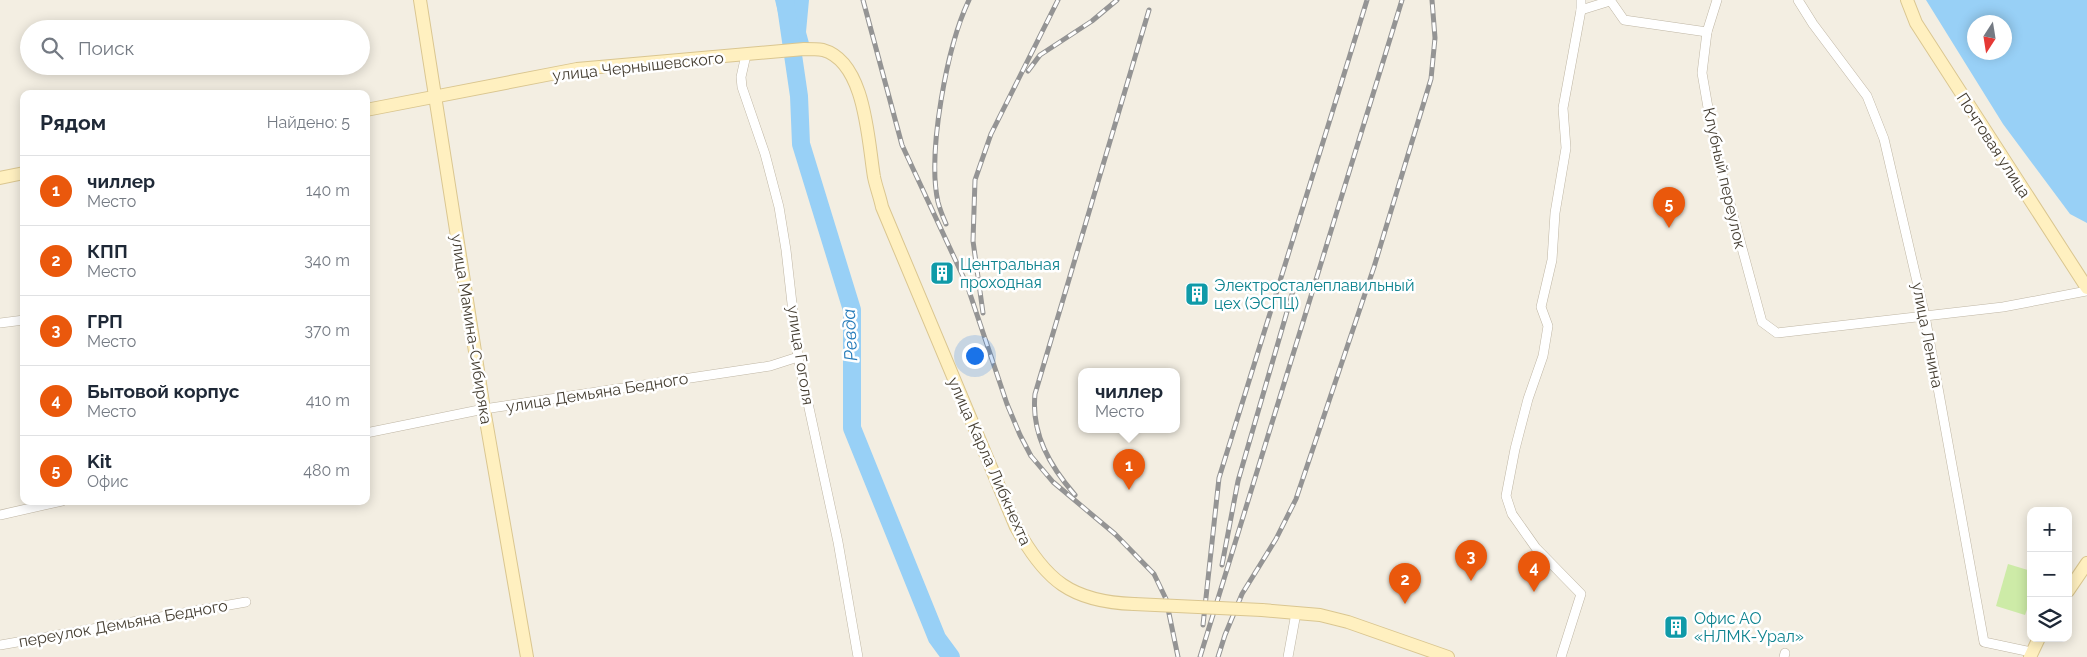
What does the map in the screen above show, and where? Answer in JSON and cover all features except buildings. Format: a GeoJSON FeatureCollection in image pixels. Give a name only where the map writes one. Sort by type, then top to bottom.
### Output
{"type":"FeatureCollection","features":[{"type":"Feature","properties":{"kind":"main road","name":"улица Мамина-Сибиряка"},"geometry":{"type":"LineString","coordinates":[[420,0],[484,409],[527,657]]}},
{"type":"Feature","properties":{"kind":"main road","name":"Почтовая улица"},"geometry":{"type":"LineString","coordinates":[[1907,0],[1916,22],[2087,289]]}},
{"type":"Feature","properties":{"kind":"main road","name":"улица Чернышевского"},"geometry":{"type":"LineString","coordinates":[[370,109],[577,70],[645,62],[746,55],[761,52],[822,50]]}},
{"type":"Feature","properties":{"kind":"main road","name":"улица Карла Либкнехта"},"geometry":{"type":"LineString","coordinates":[[822,50],[833,55],[846,67],[860,97],[867,123],[875,180],[882,207],[996,481],[1025,544],[1042,568],[1061,585],[1085,596],[1111,602],[1320,615],[1348,622],[1448,657]]}},
{"type":"Feature","properties":{"kind":"main road"},"geometry":{"type":"LineString","coordinates":[[0,178],[20,174]]}},
{"type":"Feature","properties":{"kind":"main road"},"geometry":{"type":"LineString","coordinates":[[2072,585],[2087,563]]}},
{"type":"Feature","properties":{"kind":"main road"},"geometry":{"type":"LineString","coordinates":[[2031,654],[2037,642]]}},
{"type":"Feature","properties":{"kind":"street"},"geometry":{"type":"LineString","coordinates":[[1561,657],[1581,594],[1536,548],[1512,514],[1506,496],[1515,449],[1528,399],[1543,356],[1548,326],[1542,308],[1552,260],[1555,213],[1566,148],[1563,108],[1581,10],[1581,0]]}},
{"type":"Feature","properties":{"kind":"street"},"geometry":{"type":"LineString","coordinates":[[1581,10],[1610,0],[1624,20],[1707,32]]}},
{"type":"Feature","properties":{"kind":"street","name":"Клубный переулок"},"geometry":{"type":"LineString","coordinates":[[1717,0],[1707,32],[1702,73],[1715,148],[1762,322],[1777,332],[1926,316]]}},
{"type":"Feature","properties":{"kind":"street","name":"улица Ленина"},"geometry":{"type":"LineString","coordinates":[[1798,0],[1813,24],[1867,96],[1884,139],[1926,316],[1984,642],[2031,654]]}},
{"type":"Feature","properties":{"kind":"street","name":"улица Гоголя"},"geometry":{"type":"LineString","coordinates":[[746,55],[741,77],[742,88],[765,154],[779,207],[786,250],[798,357],[838,542],[858,657]]}},
{"type":"Feature","properties":{"kind":"street"},"geometry":{"type":"LineString","coordinates":[[1926,316],[2002,307],[2087,289]]}},
{"type":"Feature","properties":{"kind":"street"},"geometry":{"type":"LineString","coordinates":[[0,323],[20,320]]}},
{"type":"Feature","properties":{"kind":"street","name":"улица Демьяна Бедного"},"geometry":{"type":"LineString","coordinates":[[370,432],[484,409],[770,366],[798,357]]}},
{"type":"Feature","properties":{"kind":"street"},"geometry":{"type":"LineString","coordinates":[[0,515],[44,505]]}},
{"type":"Feature","properties":{"kind":"street","name":"переулок Демьяна Бедного"},"geometry":{"type":"LineString","coordinates":[[0,645],[246,602]]}},
{"type":"Feature","properties":{"kind":"street"},"geometry":{"type":"LineString","coordinates":[[1288,657],[1296,613]]}},
{"type":"Feature","properties":{"kind":"green space"},"geometry":{"type":"Polygon","coordinates":[[[2008,564],[2027,570],[2027,609],[2025,615],[1996,606],[2008,564]]]}},
{"type":"Feature","properties":{"kind":"water"},"geometry":{"type":"Polygon","coordinates":[[[775,0],[809,0],[806,32],[809,43],[786,45],[775,0]]]}},
{"type":"Feature","properties":{"kind":"water"},"geometry":{"type":"Polygon","coordinates":[[[1926,0],[2087,0],[2087,223],[2070,214],[2003,124],[1926,0]]]}},
{"type":"Feature","properties":{"kind":"waterway","name":"Ревда"},"geometry":{"type":"LineString","coordinates":[[785,0],[799,96],[801,144],[852,310],[852,428],[937,638],[951,657]]}},
{"type":"Feature","properties":{"kind":"railway"},"geometry":{"type":"LineString","coordinates":[[863,0],[902,145],[967,285],[1007,404],[1020,435],[1031,456],[1053,482],[1115,534],[1154,574],[1166,599],[1178,657]]}},
{"type":"Feature","properties":{"kind":"railway"},"geometry":{"type":"LineString","coordinates":[[946,224],[938,202],[935,181],[937,129],[953,44],[969,0]]}},
{"type":"Feature","properties":{"kind":"railway"},"geometry":{"type":"LineString","coordinates":[[983,313],[973,241],[975,180],[991,134],[1058,0]]}},
{"type":"Feature","properties":{"kind":"railway"},"geometry":{"type":"LineString","coordinates":[[1028,71],[1040,55],[1092,21],[1117,0]]}},
{"type":"Feature","properties":{"kind":"railway"},"geometry":{"type":"LineString","coordinates":[[1203,625],[1219,478],[1367,0]]}},
{"type":"Feature","properties":{"kind":"railway"},"geometry":{"type":"LineString","coordinates":[[1200,657],[1402,0]]}},
{"type":"Feature","properties":{"kind":"railway"},"geometry":{"type":"LineString","coordinates":[[1218,657],[1242,594],[1276,539],[1296,499],[1374,267],[1431,79],[1435,38],[1432,0]]}},
{"type":"Feature","properties":{"kind":"railway"},"geometry":{"type":"LineString","coordinates":[[1075,495],[1058,473],[1044,449],[1036,423],[1035,394],[1149,10]]}},
{"type":"Feature","properties":{"kind":"railway"},"geometry":{"type":"LineString","coordinates":[[1222,565],[1238,481],[1293,291]]}},
{"type":"Feature","properties":{"kind":"place","name":"Kit"},"geometry":{"type":"Point","coordinates":[1669,228]}},
{"type":"Feature","properties":{"kind":"place","name":"Центральная проходная"},"geometry":{"type":"Point","coordinates":[942,273]}},
{"type":"Feature","properties":{"kind":"place","name":"Электросталеплавильный цех (ЭСПЦ)"},"geometry":{"type":"Point","coordinates":[1197,294]}},
{"type":"Feature","properties":{"kind":"place","name":"чиллер"},"geometry":{"type":"Point","coordinates":[1129,490]}},
{"type":"Feature","properties":{"kind":"place","name":"ГРП"},"geometry":{"type":"Point","coordinates":[1471,581]}},
{"type":"Feature","properties":{"kind":"place","name":"Бытовой корпус"},"geometry":{"type":"Point","coordinates":[1534,592]}},
{"type":"Feature","properties":{"kind":"place","name":"КПП"},"geometry":{"type":"Point","coordinates":[1405,604]}},
{"type":"Feature","properties":{"kind":"place","name":"Офис АО «НЛМК-Урал»"},"geometry":{"type":"Point","coordinates":[1676,627]}}]}
